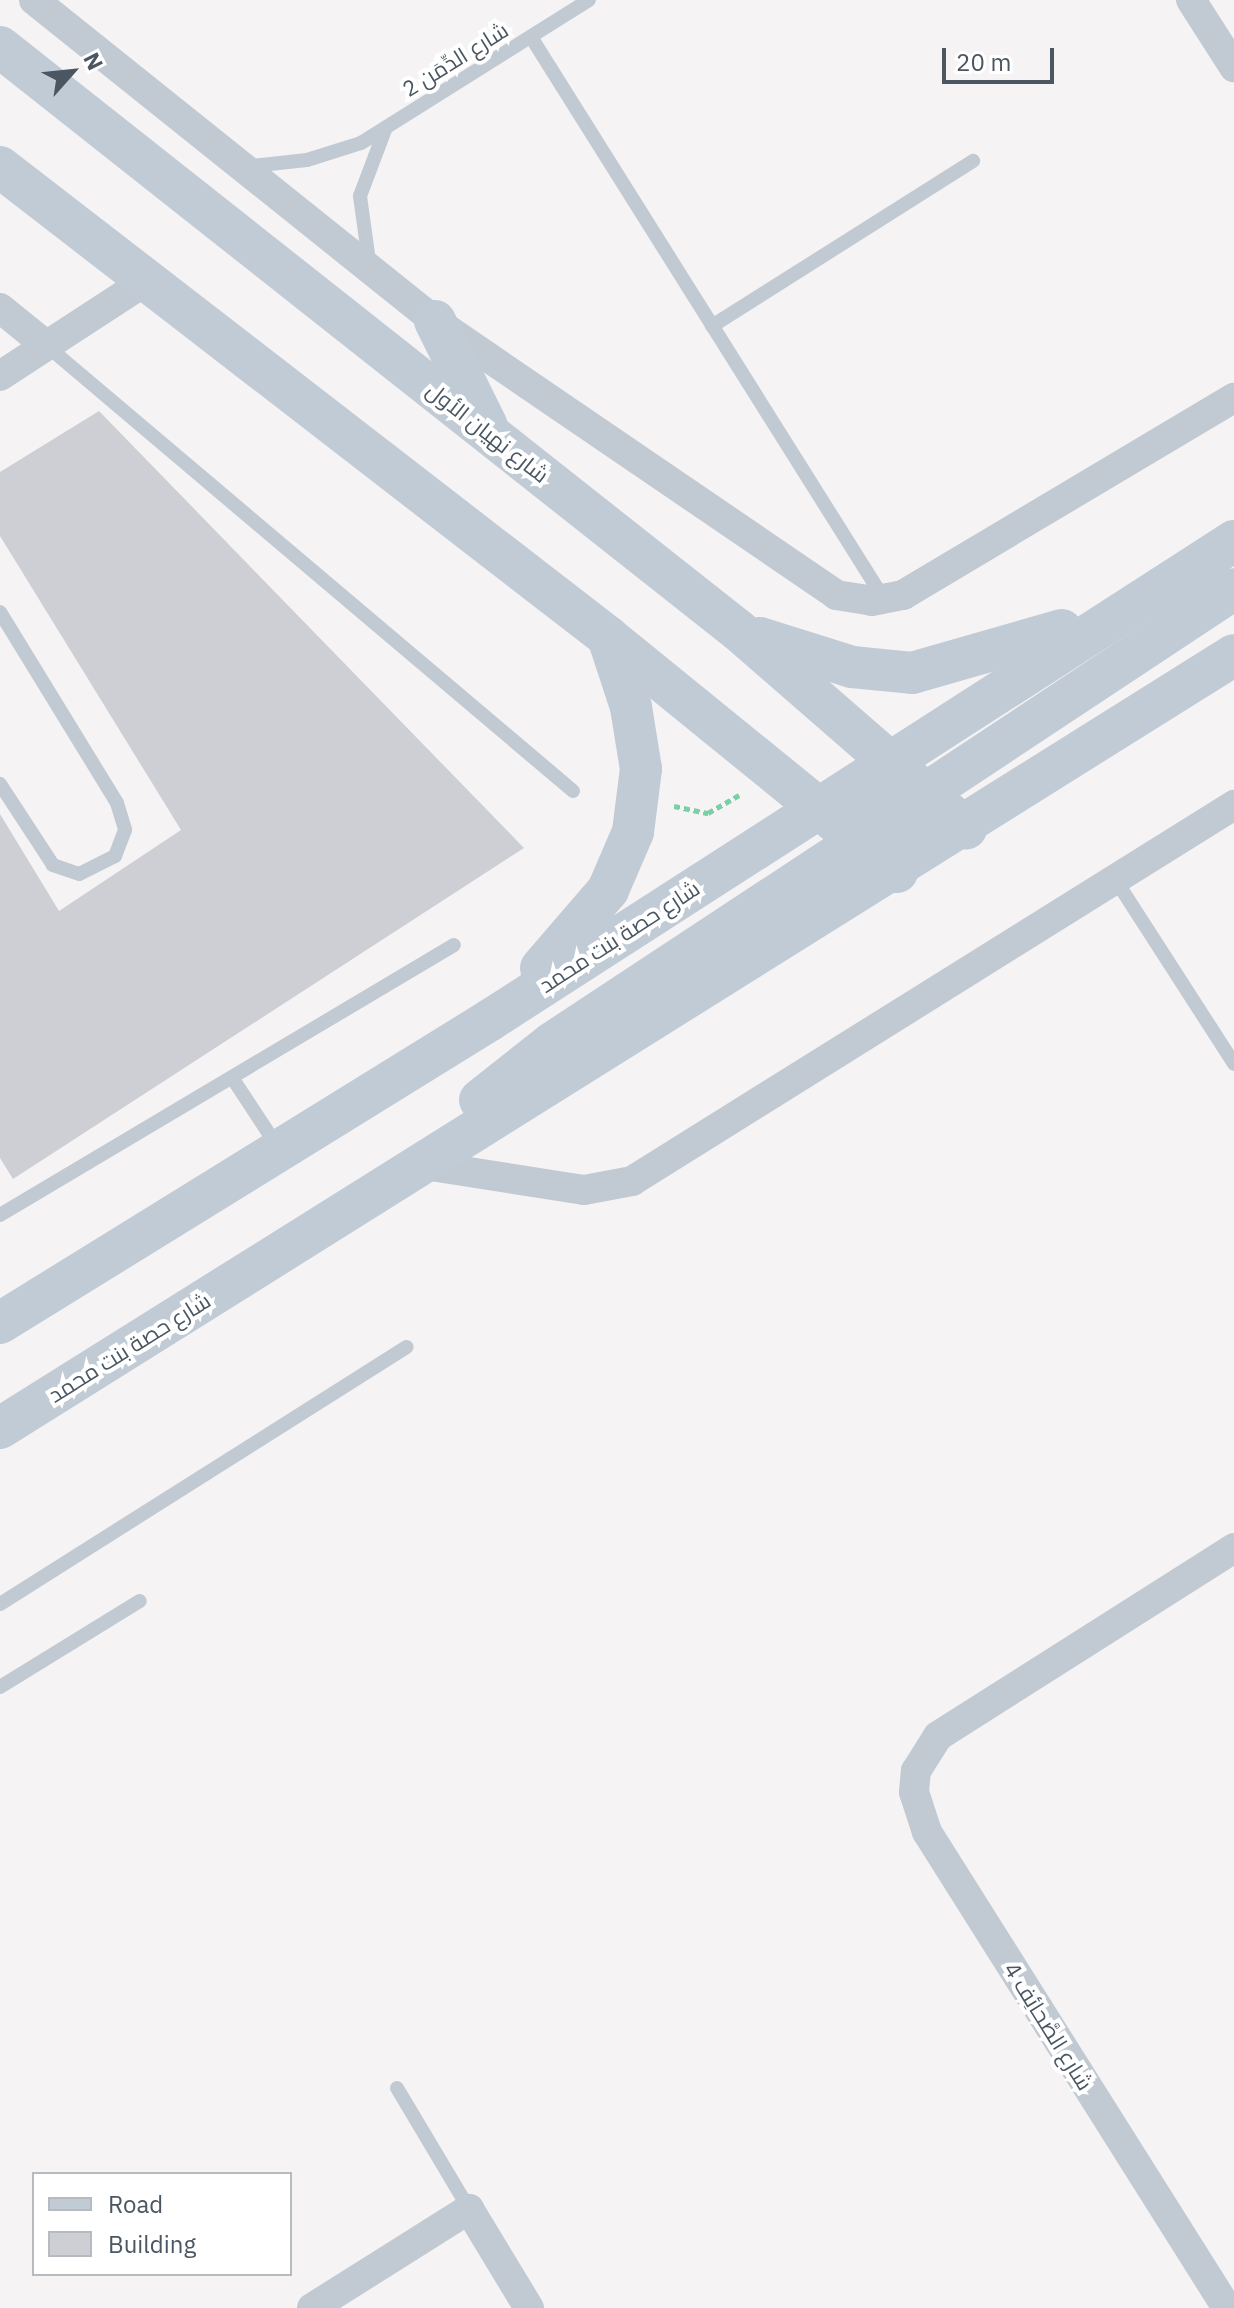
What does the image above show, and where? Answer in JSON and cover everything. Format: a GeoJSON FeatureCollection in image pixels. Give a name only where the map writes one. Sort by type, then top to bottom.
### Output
{"type":"FeatureCollection","features":[{"type":"Feature","properties":{"kind":"main road","name":"شارع نهيان الأول"},"geometry":{"type":"LineString","coordinates":[[0,47],[739,631],[966,828]]}},
{"type":"Feature","properties":{"kind":"main road"},"geometry":{"type":"LineString","coordinates":[[0,167],[608,637],[897,872]]}},
{"type":"Feature","properties":{"kind":"main road"},"geometry":{"type":"LineString","coordinates":[[435,321],[491,435]]}},
{"type":"Feature","properties":{"kind":"main road","name":"شارع حصة بنت محمد"},"geometry":{"type":"LineString","coordinates":[[1,1319],[490,1020],[1113,614],[1234,541]]}},
{"type":"Feature","properties":{"kind":"main road"},"geometry":{"type":"LineString","coordinates":[[897,872],[903,829],[926,793],[1234,589]]}},
{"type":"Feature","properties":{"kind":"main road"},"geometry":{"type":"LineString","coordinates":[[739,631],[852,667],[912,673],[1113,614]]}},
{"type":"Feature","properties":{"kind":"main road"},"geometry":{"type":"LineString","coordinates":[[490,1020],[608,890],[633,832],[641,769],[608,637]]}},
{"type":"Feature","properties":{"kind":"main road","name":"شارع حصة بنت محمد"},"geometry":{"type":"LineString","coordinates":[[0,1428],[418,1164],[897,872],[1234,655]]}},
{"type":"Feature","properties":{"kind":"main road"},"geometry":{"type":"LineString","coordinates":[[418,1164],[484,1096],[552,1043],[857,839],[881,802],[890,760]]}},
{"type":"Feature","properties":{"kind":"street"},"geometry":{"type":"LineString","coordinates":[[34,0],[251,166],[435,321],[820,586],[854,600],[884,599],[917,588],[1234,398]]}},
{"type":"Feature","properties":{"kind":"street"},"geometry":{"type":"LineString","coordinates":[[1191,0],[1234,67]]}},
{"type":"Feature","properties":{"kind":"street"},"geometry":{"type":"LineString","coordinates":[[0,376],[147,280]]}},
{"type":"Feature","properties":{"kind":"street"},"geometry":{"type":"LineString","coordinates":[[0,308],[47,346]]}},
{"type":"Feature","properties":{"kind":"street"},"geometry":{"type":"LineString","coordinates":[[418,1164],[584,1190],[632,1181],[1234,805]]}},
{"type":"Feature","properties":{"kind":"street","name":"شارع الصَّحائِف 4"},"geometry":{"type":"LineString","coordinates":[[1227,2308],[927,1832],[916,1803],[916,1771],[938,1736],[1234,1548]]}},
{"type":"Feature","properties":{"kind":"street"},"geometry":{"type":"LineString","coordinates":[[312,2308],[469,2209],[529,2308]]}},
{"type":"Feature","properties":{"kind":"lane","name":"شارع الدِّمَن 2"},"geometry":{"type":"LineString","coordinates":[[251,166],[334,153],[385,130],[583,2]]}},
{"type":"Feature","properties":{"kind":"lane"},"geometry":{"type":"LineString","coordinates":[[531,37],[884,599]]}},
{"type":"Feature","properties":{"kind":"lane"},"geometry":{"type":"LineString","coordinates":[[370,266],[360,196],[385,130]]}},
{"type":"Feature","properties":{"kind":"lane"},"geometry":{"type":"LineString","coordinates":[[712,326],[973,161]]}},
{"type":"Feature","properties":{"kind":"lane"},"geometry":{"type":"LineString","coordinates":[[47,346],[573,791]]}},
{"type":"Feature","properties":{"kind":"lane"},"geometry":{"type":"LineString","coordinates":[[0,612],[117,803],[125,830],[115,856],[79,874],[53,865],[0,784]]}},
{"type":"Feature","properties":{"kind":"lane"},"geometry":{"type":"LineString","coordinates":[[1115,879],[1234,1064]]}},
{"type":"Feature","properties":{"kind":"lane"},"geometry":{"type":"LineString","coordinates":[[0,1215],[454,945]]}},
{"type":"Feature","properties":{"kind":"lane"},"geometry":{"type":"LineString","coordinates":[[233,1079],[280,1150]]}},
{"type":"Feature","properties":{"kind":"lane"},"geometry":{"type":"LineString","coordinates":[[0,1604],[407,1347]]}},
{"type":"Feature","properties":{"kind":"lane"},"geometry":{"type":"LineString","coordinates":[[0,1687],[140,1601]]}},
{"type":"Feature","properties":{"kind":"lane"},"geometry":{"type":"LineString","coordinates":[[397,2088],[469,2209]]}},
{"type":"Feature","properties":{"kind":"building"},"geometry":{"type":"Polygon","coordinates":[[[99,411],[524,848],[13,1179],[0,1158],[0,814],[59,911],[181,830],[0,536],[0,472],[99,411]]]}}]}
